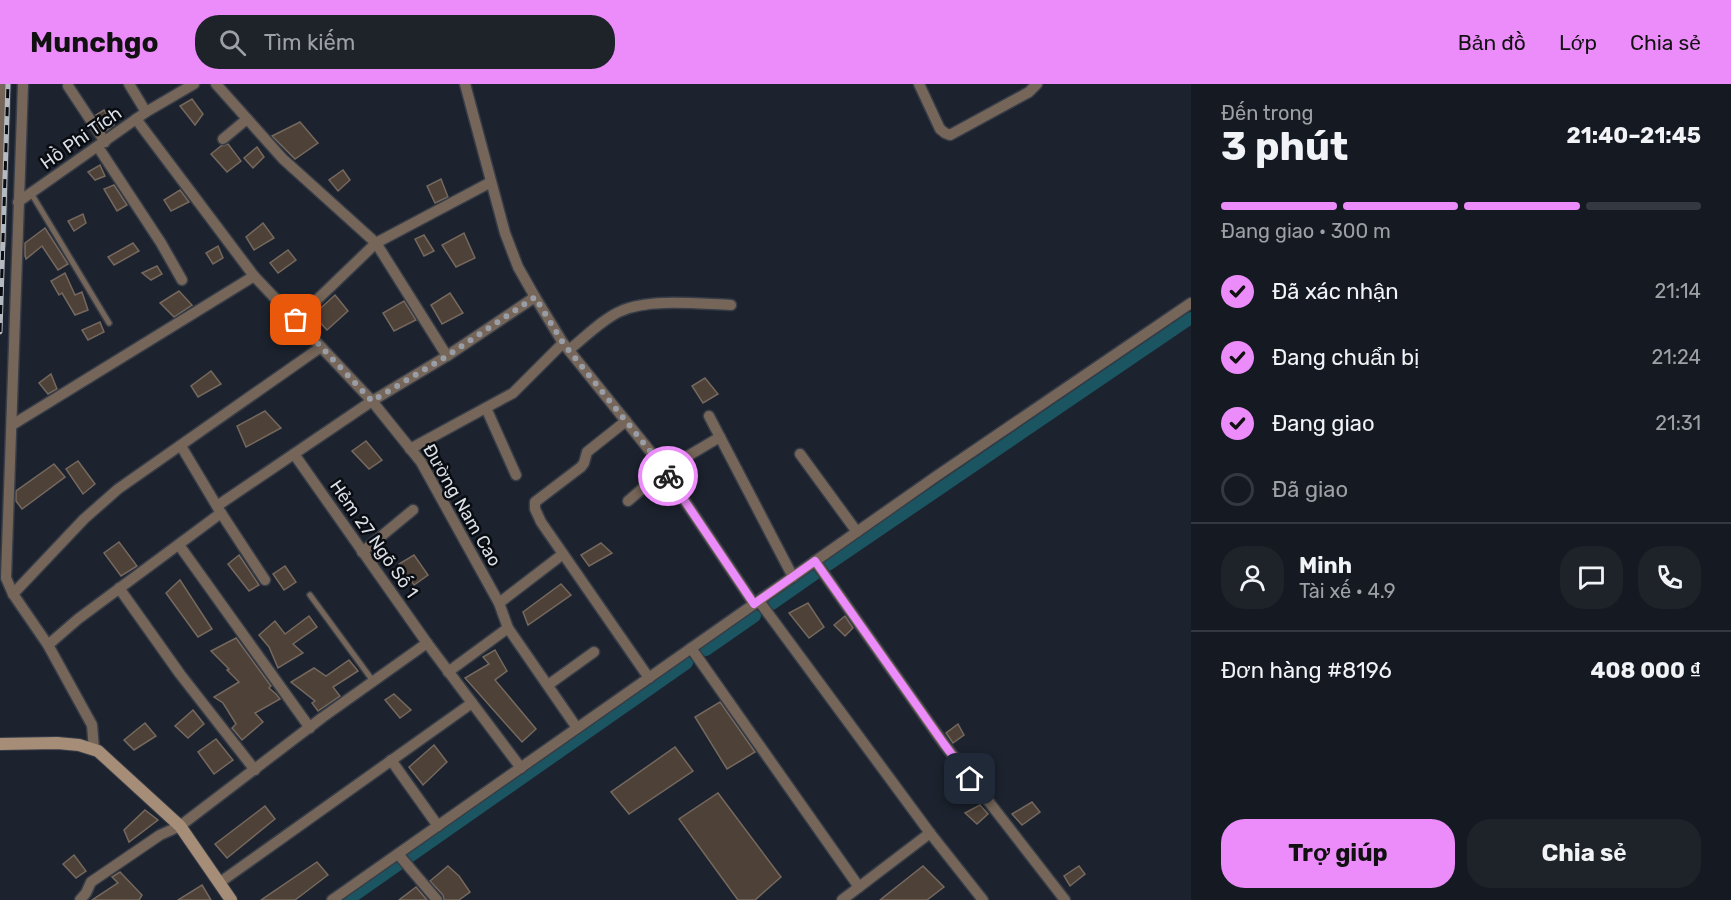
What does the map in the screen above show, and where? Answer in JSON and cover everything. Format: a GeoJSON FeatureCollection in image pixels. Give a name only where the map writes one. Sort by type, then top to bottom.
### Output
{"type":"FeatureCollection","features":[{"type":"Feature","properties":{"kind":"main road"},"geometry":{"type":"LineString","coordinates":[[0,744],[57,743],[94,749],[180,826],[231,900]]}},
{"type":"Feature","properties":{"kind":"street"},"geometry":{"type":"LineString","coordinates":[[0,244],[5,84]]}},
{"type":"Feature","properties":{"kind":"street"},"geometry":{"type":"LineString","coordinates":[[23,84],[6,570],[8,584],[13,594],[48,645],[92,724],[94,749]]}},
{"type":"Feature","properties":{"kind":"street"},"geometry":{"type":"LineString","coordinates":[[129,84],[146,112]]}},
{"type":"Feature","properties":{"kind":"street","name":"Hồ Phi Tích"},"geometry":{"type":"LineString","coordinates":[[18,202],[136,118],[194,84]]}},
{"type":"Feature","properties":{"kind":"street"},"geometry":{"type":"LineString","coordinates":[[216,84],[283,159],[376,243],[447,356]]}},
{"type":"Feature","properties":{"kind":"street"},"geometry":{"type":"LineString","coordinates":[[465,84],[505,233],[518,267],[566,346],[664,470],[756,602],[983,900]]}},
{"type":"Feature","properties":{"kind":"street"},"geometry":{"type":"LineString","coordinates":[[919,84],[940,129],[950,135],[1029,92],[1037,84]]}},
{"type":"Feature","properties":{"kind":"street"},"geometry":{"type":"LineString","coordinates":[[68,86],[182,280]]}},
{"type":"Feature","properties":{"kind":"street","name":"Đường Nam Cao"},"geometry":{"type":"LineString","coordinates":[[136,118],[254,276],[372,401],[421,462],[499,603],[508,628],[577,728]]}},
{"type":"Feature","properties":{"kind":"street"},"geometry":{"type":"LineString","coordinates":[[223,139],[247,118]]}},
{"type":"Feature","properties":{"kind":"street"},"geometry":{"type":"LineString","coordinates":[[296,320],[376,243],[491,182]]}},
{"type":"Feature","properties":{"kind":"street"},"geometry":{"type":"LineString","coordinates":[[12,425],[254,276]]}},
{"type":"Feature","properties":{"kind":"street"},"geometry":{"type":"LineString","coordinates":[[48,645],[78,619],[179,545],[219,509],[294,454],[372,401],[447,356],[535,297]]}},
{"type":"Feature","properties":{"kind":"street"},"geometry":{"type":"LineString","coordinates":[[410,448],[513,393],[566,346],[626,309],[665,303],[731,305]]}},
{"type":"Feature","properties":{"kind":"street"},"geometry":{"type":"LineString","coordinates":[[332,900],[756,602],[1191,303]]}},
{"type":"Feature","properties":{"kind":"street"},"geometry":{"type":"LineString","coordinates":[[13,594],[84,519],[118,489],[321,347]]}},
{"type":"Feature","properties":{"kind":"street"},"geometry":{"type":"LineString","coordinates":[[486,408],[516,475]]}},
{"type":"Feature","properties":{"kind":"street"},"geometry":{"type":"LineString","coordinates":[[709,416],[793,577]]}},
{"type":"Feature","properties":{"kind":"street"},"geometry":{"type":"LineString","coordinates":[[626,421],[586,452],[584,464],[535,502],[535,509],[541,522],[649,678]]}},
{"type":"Feature","properties":{"kind":"street"},"geometry":{"type":"LineString","coordinates":[[628,501],[664,470],[720,437]]}},
{"type":"Feature","properties":{"kind":"street"},"geometry":{"type":"LineString","coordinates":[[181,446],[265,580]]}},
{"type":"Feature","properties":{"kind":"street","name":"Hẻm 27 Ngõ Số 1"},"geometry":{"type":"LineString","coordinates":[[294,454],[427,643],[520,768]]}},
{"type":"Feature","properties":{"kind":"street"},"geometry":{"type":"LineString","coordinates":[[800,454],[857,532]]}},
{"type":"Feature","properties":{"kind":"street"},"geometry":{"type":"LineString","coordinates":[[362,552],[413,510]]}},
{"type":"Feature","properties":{"kind":"street"},"geometry":{"type":"LineString","coordinates":[[179,545],[310,728]]}},
{"type":"Feature","properties":{"kind":"street"},"geometry":{"type":"LineString","coordinates":[[499,603],[563,554]]}},
{"type":"Feature","properties":{"kind":"street"},"geometry":{"type":"LineString","coordinates":[[815,561],[944,744],[1065,900]]}},
{"type":"Feature","properties":{"kind":"street"},"geometry":{"type":"LineString","coordinates":[[119,588],[193,692],[255,770]]}},
{"type":"Feature","properties":{"kind":"street"},"geometry":{"type":"LineString","coordinates":[[448,672],[508,628]]}},
{"type":"Feature","properties":{"kind":"street"},"geometry":{"type":"LineString","coordinates":[[80,900],[91,882],[160,835],[180,826],[427,643]]}},
{"type":"Feature","properties":{"kind":"street"},"geometry":{"type":"LineString","coordinates":[[691,648],[859,887]]}},
{"type":"Feature","properties":{"kind":"street"},"geometry":{"type":"LineString","coordinates":[[548,685],[594,652]]}},
{"type":"Feature","properties":{"kind":"street"},"geometry":{"type":"LineString","coordinates":[[219,882],[472,703]]}},
{"type":"Feature","properties":{"kind":"street"},"geometry":{"type":"LineString","coordinates":[[391,760],[438,826]]}},
{"type":"Feature","properties":{"kind":"street"},"geometry":{"type":"LineString","coordinates":[[842,900],[930,833]]}},
{"type":"Feature","properties":{"kind":"street"},"geometry":{"type":"LineString","coordinates":[[398,854],[437,900]]}},
{"type":"Feature","properties":{"kind":"lane"},"geometry":{"type":"LineString","coordinates":[[32,193],[109,323]]}},
{"type":"Feature","properties":{"kind":"lane"},"geometry":{"type":"LineString","coordinates":[[310,595],[374,681]]}},
{"type":"Feature","properties":{"kind":"building"},"geometry":{"type":"Polygon","coordinates":[[[192,99],[203,114],[195,125],[180,106],[192,99]]]}},
{"type":"Feature","properties":{"kind":"building"},"geometry":{"type":"Polygon","coordinates":[[[104,110],[114,125],[106,131],[96,115],[104,110]]]}},
{"type":"Feature","properties":{"kind":"building"},"geometry":{"type":"Polygon","coordinates":[[[300,122],[318,143],[295,159],[272,136],[300,122]]]}},
{"type":"Feature","properties":{"kind":"building"},"geometry":{"type":"Polygon","coordinates":[[[228,144],[241,161],[227,172],[211,154],[221,146],[228,144]]]}},
{"type":"Feature","properties":{"kind":"building"},"geometry":{"type":"Polygon","coordinates":[[[257,147],[264,157],[253,168],[244,158],[257,147]]]}},
{"type":"Feature","properties":{"kind":"building"},"geometry":{"type":"Polygon","coordinates":[[[100,165],[105,176],[95,180],[88,172],[100,165]]]}},
{"type":"Feature","properties":{"kind":"building"},"geometry":{"type":"Polygon","coordinates":[[[343,170],[350,180],[338,191],[329,180],[343,170]]]}},
{"type":"Feature","properties":{"kind":"building"},"geometry":{"type":"Polygon","coordinates":[[[441,179],[448,197],[435,203],[427,186],[441,179]]]}},
{"type":"Feature","properties":{"kind":"building"},"geometry":{"type":"Polygon","coordinates":[[[114,185],[127,205],[117,211],[104,189],[114,185]]]}},
{"type":"Feature","properties":{"kind":"building"},"geometry":{"type":"Polygon","coordinates":[[[180,190],[189,202],[171,211],[164,200],[180,190]]]}},
{"type":"Feature","properties":{"kind":"building"},"geometry":{"type":"Polygon","coordinates":[[[83,214],[86,223],[74,231],[68,221],[83,214]]]}},
{"type":"Feature","properties":{"kind":"building"},"geometry":{"type":"Polygon","coordinates":[[[263,223],[274,238],[254,250],[246,237],[263,223]]]}},
{"type":"Feature","properties":{"kind":"building"},"geometry":{"type":"Polygon","coordinates":[[[45,228],[68,264],[58,270],[42,246],[26,259],[25,256],[25,243],[45,228]]]}},
{"type":"Feature","properties":{"kind":"building"},"geometry":{"type":"Polygon","coordinates":[[[464,233],[475,258],[456,267],[442,245],[464,233]]]}},
{"type":"Feature","properties":{"kind":"building"},"geometry":{"type":"Polygon","coordinates":[[[424,235],[434,251],[424,256],[415,239],[424,235]]]}},
{"type":"Feature","properties":{"kind":"building"},"geometry":{"type":"Polygon","coordinates":[[[133,243],[139,251],[114,265],[108,257],[133,243]]]}},
{"type":"Feature","properties":{"kind":"building"},"geometry":{"type":"Polygon","coordinates":[[[218,246],[223,258],[213,264],[206,253],[218,246]]]}},
{"type":"Feature","properties":{"kind":"building"},"geometry":{"type":"Polygon","coordinates":[[[288,250],[296,260],[278,273],[270,263],[288,250]]]}},
{"type":"Feature","properties":{"kind":"building"},"geometry":{"type":"Polygon","coordinates":[[[157,266],[162,274],[151,280],[142,273],[157,266]]]}},
{"type":"Feature","properties":{"kind":"building"},"geometry":{"type":"Polygon","coordinates":[[[65,273],[75,295],[82,292],[88,310],[75,315],[62,293],[59,295],[51,281],[65,273]]]}},
{"type":"Feature","properties":{"kind":"building"},"geometry":{"type":"Polygon","coordinates":[[[179,291],[192,305],[174,317],[160,303],[179,291]]]}},
{"type":"Feature","properties":{"kind":"building"},"geometry":{"type":"Polygon","coordinates":[[[450,293],[463,313],[442,324],[431,305],[450,293]]]}},
{"type":"Feature","properties":{"kind":"building"},"geometry":{"type":"Polygon","coordinates":[[[335,295],[348,311],[327,330],[313,315],[335,295]]]}},
{"type":"Feature","properties":{"kind":"building"},"geometry":{"type":"Polygon","coordinates":[[[404,301],[416,320],[394,331],[383,313],[404,301]]]}},
{"type":"Feature","properties":{"kind":"building"},"geometry":{"type":"Polygon","coordinates":[[[100,322],[104,332],[88,340],[82,330],[100,322]]]}},
{"type":"Feature","properties":{"kind":"building"},"geometry":{"type":"Polygon","coordinates":[[[211,371],[221,384],[198,397],[191,386],[211,371]]]}},
{"type":"Feature","properties":{"kind":"building"},"geometry":{"type":"Polygon","coordinates":[[[51,374],[57,389],[48,394],[39,383],[51,374]]]}},
{"type":"Feature","properties":{"kind":"building"},"geometry":{"type":"Polygon","coordinates":[[[705,378],[718,394],[703,403],[692,386],[705,378]]]}},
{"type":"Feature","properties":{"kind":"building"},"geometry":{"type":"Polygon","coordinates":[[[265,411],[281,428],[246,447],[237,426],[265,411]]]}},
{"type":"Feature","properties":{"kind":"building"},"geometry":{"type":"Polygon","coordinates":[[[366,441],[382,460],[369,469],[352,451],[366,441]]]}},
{"type":"Feature","properties":{"kind":"building"},"geometry":{"type":"Polygon","coordinates":[[[78,461],[95,484],[83,494],[66,469],[78,461]]]}},
{"type":"Feature","properties":{"kind":"building"},"geometry":{"type":"Polygon","coordinates":[[[54,464],[65,477],[22,509],[16,501],[16,491],[54,464]]]}},
{"type":"Feature","properties":{"kind":"building"},"geometry":{"type":"Polygon","coordinates":[[[663,481],[668,490],[656,503],[647,494],[663,481]]]}},
{"type":"Feature","properties":{"kind":"building"},"geometry":{"type":"Polygon","coordinates":[[[119,542],[137,566],[121,576],[104,553],[119,542]]]}},
{"type":"Feature","properties":{"kind":"building"},"geometry":{"type":"Polygon","coordinates":[[[601,543],[612,553],[589,566],[581,555],[601,543]]]}},
{"type":"Feature","properties":{"kind":"building"},"geometry":{"type":"Polygon","coordinates":[[[239,555],[259,585],[249,591],[228,564],[239,555]]]}},
{"type":"Feature","properties":{"kind":"building"},"geometry":{"type":"Polygon","coordinates":[[[414,555],[428,575],[414,585],[399,564],[414,555]]]}},
{"type":"Feature","properties":{"kind":"building"},"geometry":{"type":"Polygon","coordinates":[[[285,566],[296,582],[284,590],[273,574],[285,566]]]}},
{"type":"Feature","properties":{"kind":"building"},"geometry":{"type":"Polygon","coordinates":[[[180,580],[212,629],[198,637],[166,593],[180,580]]]}},
{"type":"Feature","properties":{"kind":"building"},"geometry":{"type":"Polygon","coordinates":[[[561,584],[571,595],[528,625],[523,612],[561,584]]]}},
{"type":"Feature","properties":{"kind":"building"},"geometry":{"type":"Polygon","coordinates":[[[808,603],[824,627],[809,638],[789,613],[808,603]]]}},
{"type":"Feature","properties":{"kind":"building"},"geometry":{"type":"Polygon","coordinates":[[[309,616],[317,627],[293,644],[303,653],[278,668],[269,647],[259,635],[275,621],[285,634],[309,616]]]}},
{"type":"Feature","properties":{"kind":"building"},"geometry":{"type":"Polygon","coordinates":[[[845,616],[853,628],[845,636],[834,625],[845,616]]]}},
{"type":"Feature","properties":{"kind":"building"},"geometry":{"type":"Polygon","coordinates":[[[236,638],[271,686],[269,688],[280,699],[255,713],[263,722],[242,740],[232,728],[236,724],[223,703],[214,697],[239,682],[211,651],[236,638]]]}},
{"type":"Feature","properties":{"kind":"building"},"geometry":{"type":"Polygon","coordinates":[[[495,650],[507,671],[495,680],[536,729],[522,742],[465,678],[489,664],[483,657],[495,650]]]}},
{"type":"Feature","properties":{"kind":"building"},"geometry":{"type":"Polygon","coordinates":[[[349,660],[358,671],[333,687],[340,696],[318,711],[312,703],[315,701],[291,682],[314,668],[326,676],[349,660]]]}},
{"type":"Feature","properties":{"kind":"building"},"geometry":{"type":"Polygon","coordinates":[[[394,694],[411,710],[400,718],[385,700],[394,694]]]}},
{"type":"Feature","properties":{"kind":"building"},"geometry":{"type":"Polygon","coordinates":[[[720,702],[755,752],[727,769],[695,717],[720,702]]]}},
{"type":"Feature","properties":{"kind":"building"},"geometry":{"type":"Polygon","coordinates":[[[193,710],[204,724],[188,738],[175,726],[193,710]]]}},
{"type":"Feature","properties":{"kind":"building"},"geometry":{"type":"Polygon","coordinates":[[[145,723],[156,736],[134,750],[124,740],[145,723]]]}},
{"type":"Feature","properties":{"kind":"building"},"geometry":{"type":"Polygon","coordinates":[[[958,724],[964,735],[953,743],[946,733],[958,724]]]}},
{"type":"Feature","properties":{"kind":"building"},"geometry":{"type":"Polygon","coordinates":[[[216,739],[233,760],[214,774],[198,752],[216,739]]]}},
{"type":"Feature","properties":{"kind":"building"},"geometry":{"type":"Polygon","coordinates":[[[434,745],[447,762],[423,785],[409,767],[434,745]]]}},
{"type":"Feature","properties":{"kind":"building"},"geometry":{"type":"Polygon","coordinates":[[[675,747],[693,771],[629,814],[611,792],[675,747]]]}},
{"type":"Feature","properties":{"kind":"building"},"geometry":{"type":"Polygon","coordinates":[[[718,793],[781,877],[755,900],[738,900],[679,819],[718,793]]]}},
{"type":"Feature","properties":{"kind":"building"},"geometry":{"type":"Polygon","coordinates":[[[1032,802],[1040,812],[1022,825],[1012,814],[1032,802]]]}},
{"type":"Feature","properties":{"kind":"building"},"geometry":{"type":"Polygon","coordinates":[[[980,805],[988,814],[977,824],[965,813],[980,805]]]}},
{"type":"Feature","properties":{"kind":"building"},"geometry":{"type":"Polygon","coordinates":[[[265,806],[275,819],[227,858],[215,844],[265,806]]]}},
{"type":"Feature","properties":{"kind":"building"},"geometry":{"type":"Polygon","coordinates":[[[145,810],[158,820],[129,842],[124,830],[145,810]]]}},
{"type":"Feature","properties":{"kind":"building"},"geometry":{"type":"Polygon","coordinates":[[[74,855],[86,871],[76,878],[63,864],[74,855]]]}},
{"type":"Feature","properties":{"kind":"building"},"geometry":{"type":"Polygon","coordinates":[[[317,862],[328,875],[295,900],[261,900],[317,862]]]}},
{"type":"Feature","properties":{"kind":"building"},"geometry":{"type":"Polygon","coordinates":[[[448,866],[459,876],[470,892],[459,900],[444,900],[443,895],[430,881],[448,866]]]}},
{"type":"Feature","properties":{"kind":"building"},"geometry":{"type":"Polygon","coordinates":[[[923,866],[944,887],[927,900],[880,900],[923,866]]]}},
{"type":"Feature","properties":{"kind":"building"},"geometry":{"type":"Polygon","coordinates":[[[1079,866],[1085,874],[1070,886],[1064,876],[1079,866]]]}},
{"type":"Feature","properties":{"kind":"building"},"geometry":{"type":"Polygon","coordinates":[[[120,872],[142,895],[139,900],[92,900],[118,883],[112,877],[120,872]]]}},
{"type":"Feature","properties":{"kind":"building"},"geometry":{"type":"Polygon","coordinates":[[[202,885],[211,900],[178,900],[202,885]]]}},
{"type":"Feature","properties":{"kind":"building"},"geometry":{"type":"Polygon","coordinates":[[[416,887],[427,900],[399,900],[416,887]]]}},
{"type":"Feature","properties":{"kind":"waterway"},"geometry":{"type":"LineString","coordinates":[[828,565],[1191,318]]}},
{"type":"Feature","properties":{"kind":"waterway"},"geometry":{"type":"LineString","coordinates":[[772,604],[815,574]]}},
{"type":"Feature","properties":{"kind":"waterway"},"geometry":{"type":"LineString","coordinates":[[706,650],[755,616]]}},
{"type":"Feature","properties":{"kind":"waterway"},"geometry":{"type":"LineString","coordinates":[[348,900],[687,663]]}},
{"type":"Feature","properties":{"kind":"railway"},"geometry":{"type":"LineString","coordinates":[[0,332],[8,84]]}},
{"type":"Feature","properties":{"kind":"way so far"},"geometry":{"type":"LineString","coordinates":[[296,320],[372,401],[447,356],[535,297],[563,343],[668,476]]}},
{"type":"Feature","properties":{"kind":"route"},"geometry":{"type":"LineString","coordinates":[[668,476],[754,604],[815,561],[970,779]]}}]}
